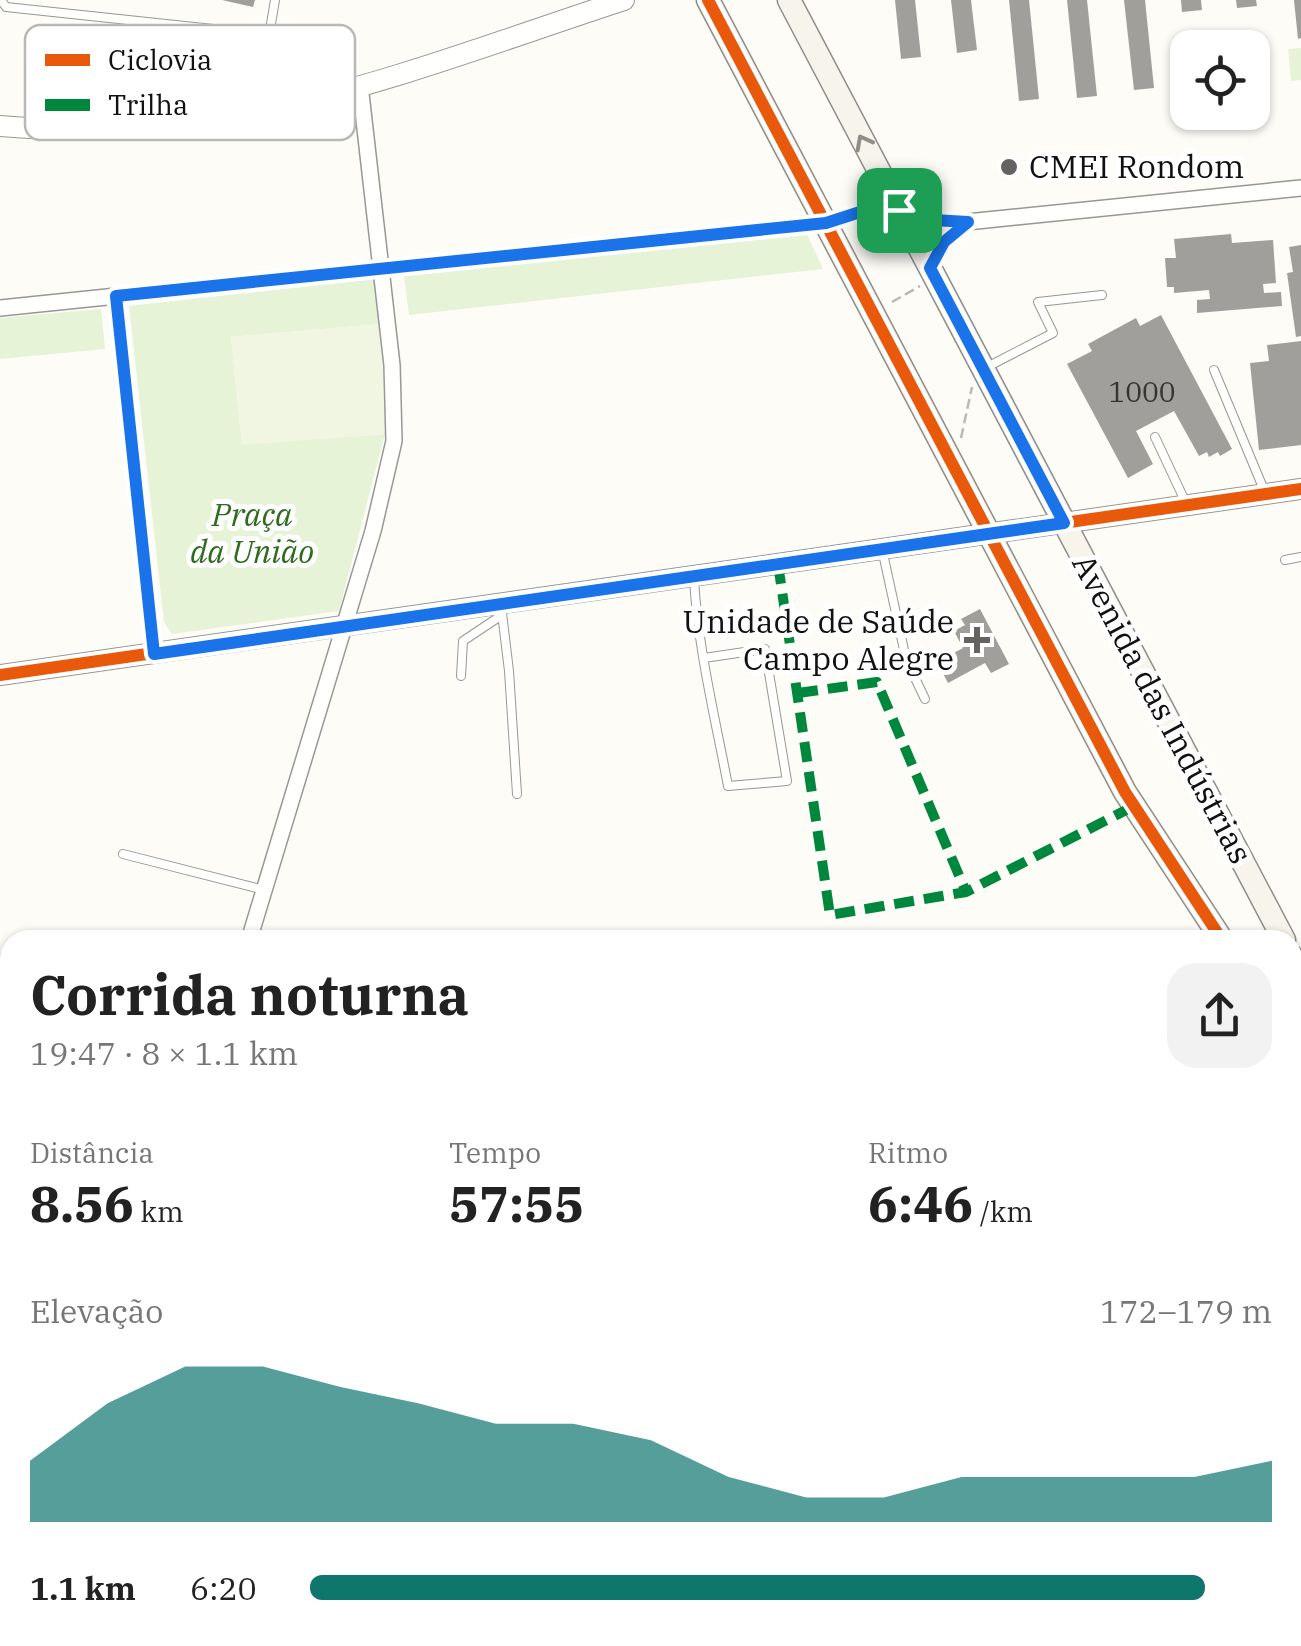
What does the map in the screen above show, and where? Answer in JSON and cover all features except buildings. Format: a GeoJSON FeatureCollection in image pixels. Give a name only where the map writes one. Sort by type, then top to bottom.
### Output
{"type":"FeatureCollection","features":[{"type":"Feature","properties":{"kind":"main road","name":"Avenida das Indústrias"},"geometry":{"type":"LineString","coordinates":[[708,0],[1125,792],[1215,930]]}},
{"type":"Feature","properties":{"kind":"main road","name":"Avenida das Indústrias"},"geometry":{"type":"LineString","coordinates":[[788,0],[1279,930]]}},
{"type":"Feature","properties":{"kind":"street"},"geometry":{"type":"LineString","coordinates":[[355,86],[624,0]]}},
{"type":"Feature","properties":{"kind":"street"},"geometry":{"type":"LineString","coordinates":[[251,930],[380,504],[394,441],[394,391],[360,84]]}},
{"type":"Feature","properties":{"kind":"street"},"geometry":{"type":"LineString","coordinates":[[0,126],[25,126]]}},
{"type":"Feature","properties":{"kind":"street"},"geometry":{"type":"LineString","coordinates":[[897,205],[933,220],[968,222],[1301,188]]}},
{"type":"Feature","properties":{"kind":"street"},"geometry":{"type":"LineString","coordinates":[[932,273],[944,242],[968,222]]}},
{"type":"Feature","properties":{"kind":"street"},"geometry":{"type":"LineString","coordinates":[[0,308],[826,223]]}},
{"type":"Feature","properties":{"kind":"street"},"geometry":{"type":"LineString","coordinates":[[116,296],[154,654]]}},
{"type":"Feature","properties":{"kind":"street"},"geometry":{"type":"LineString","coordinates":[[0,675],[344,626],[501,610],[694,576],[1301,489]]}},
{"type":"Feature","properties":{"kind":"lane"},"geometry":{"type":"LineString","coordinates":[[1,0],[6,6],[179,25]]}},
{"type":"Feature","properties":{"kind":"lane"},"geometry":{"type":"LineString","coordinates":[[271,25],[275,0]]}},
{"type":"Feature","properties":{"kind":"lane"},"geometry":{"type":"LineString","coordinates":[[981,364],[1053,334],[1038,302],[1102,295]]}},
{"type":"Feature","properties":{"kind":"lane"},"geometry":{"type":"LineString","coordinates":[[1214,370],[1266,494]]}},
{"type":"Feature","properties":{"kind":"lane"},"geometry":{"type":"LineString","coordinates":[[1155,437],[1187,505]]}},
{"type":"Feature","properties":{"kind":"lane"},"geometry":{"type":"LineString","coordinates":[[882,549],[906,658],[925,699]]}},
{"type":"Feature","properties":{"kind":"lane"},"geometry":{"type":"LineString","coordinates":[[1286,560],[1301,557]]}},
{"type":"Feature","properties":{"kind":"lane"},"geometry":{"type":"LineString","coordinates":[[694,576],[698,637],[728,786],[787,781],[766,649],[704,658]]}},
{"type":"Feature","properties":{"kind":"lane"},"geometry":{"type":"LineString","coordinates":[[461,676],[463,641],[501,610]]}},
{"type":"Feature","properties":{"kind":"lane"},"geometry":{"type":"LineString","coordinates":[[501,610],[517,794]]}},
{"type":"Feature","properties":{"kind":"lane"},"geometry":{"type":"LineString","coordinates":[[123,854],[264,890]]}},
{"type":"Feature","properties":{"kind":"path"},"geometry":{"type":"LineString","coordinates":[[826,223],[897,205]]}},
{"type":"Feature","properties":{"kind":"path"},"geometry":{"type":"LineString","coordinates":[[873,312],[932,273]]}},
{"type":"Feature","properties":{"kind":"path"},"geometry":{"type":"LineString","coordinates":[[955,468],[981,364]]}},
{"type":"Feature","properties":{"kind":"green space"},"geometry":{"type":"Polygon","coordinates":[[[1301,48],[1301,80],[1291,81],[1288,49],[1301,48]]]}},
{"type":"Feature","properties":{"kind":"green space"},"geometry":{"type":"Polygon","coordinates":[[[807,234],[823,269],[409,315],[404,276],[807,234]]]}},
{"type":"Feature","properties":{"kind":"green space","name":"Praça da União"},"geometry":{"type":"Polygon","coordinates":[[[376,279],[381,324],[231,337],[242,444],[385,434],[339,611],[172,634],[164,622],[129,306],[376,279]]]}},
{"type":"Feature","properties":{"kind":"green space"},"geometry":{"type":"Polygon","coordinates":[[[101,309],[105,349],[0,359],[0,318],[101,309]]]}},
{"type":"Feature","properties":{"kind":"green space"},"geometry":{"type":"Polygon","coordinates":[[[381,324],[385,434],[242,445],[231,337],[381,324]]]}},
{"type":"Feature","properties":{"kind":"marked path"},"geometry":{"type":"LineString","coordinates":[[778,564],[830,915],[966,892],[1134,806]]}},
{"type":"Feature","properties":{"kind":"marked path"},"geometry":{"type":"LineString","coordinates":[[798,693],[877,682],[966,892]]}},
{"type":"Feature","properties":{"kind":"cycle path"},"geometry":{"type":"LineString","coordinates":[[708,0],[1125,792],[1215,930]]}},
{"type":"Feature","properties":{"kind":"cycle path"},"geometry":{"type":"LineString","coordinates":[[0,675],[1301,489]]}},
{"type":"Feature","properties":{"kind":"place","name":"CMEI Rondom"},"geometry":{"type":"Point","coordinates":[1009,167]}},
{"type":"Feature","properties":{"kind":"place","name":"Unidade de Saúde Campo Alegre"},"geometry":{"type":"Point","coordinates":[977,640]}},
{"type":"Feature","properties":{"kind":"route"},"geometry":{"type":"LineString","coordinates":[[894,201],[899,210],[933,220],[968,222],[944,242],[930,268],[1064,523],[154,654],[116,296],[826,223],[894,201]]}}]}
